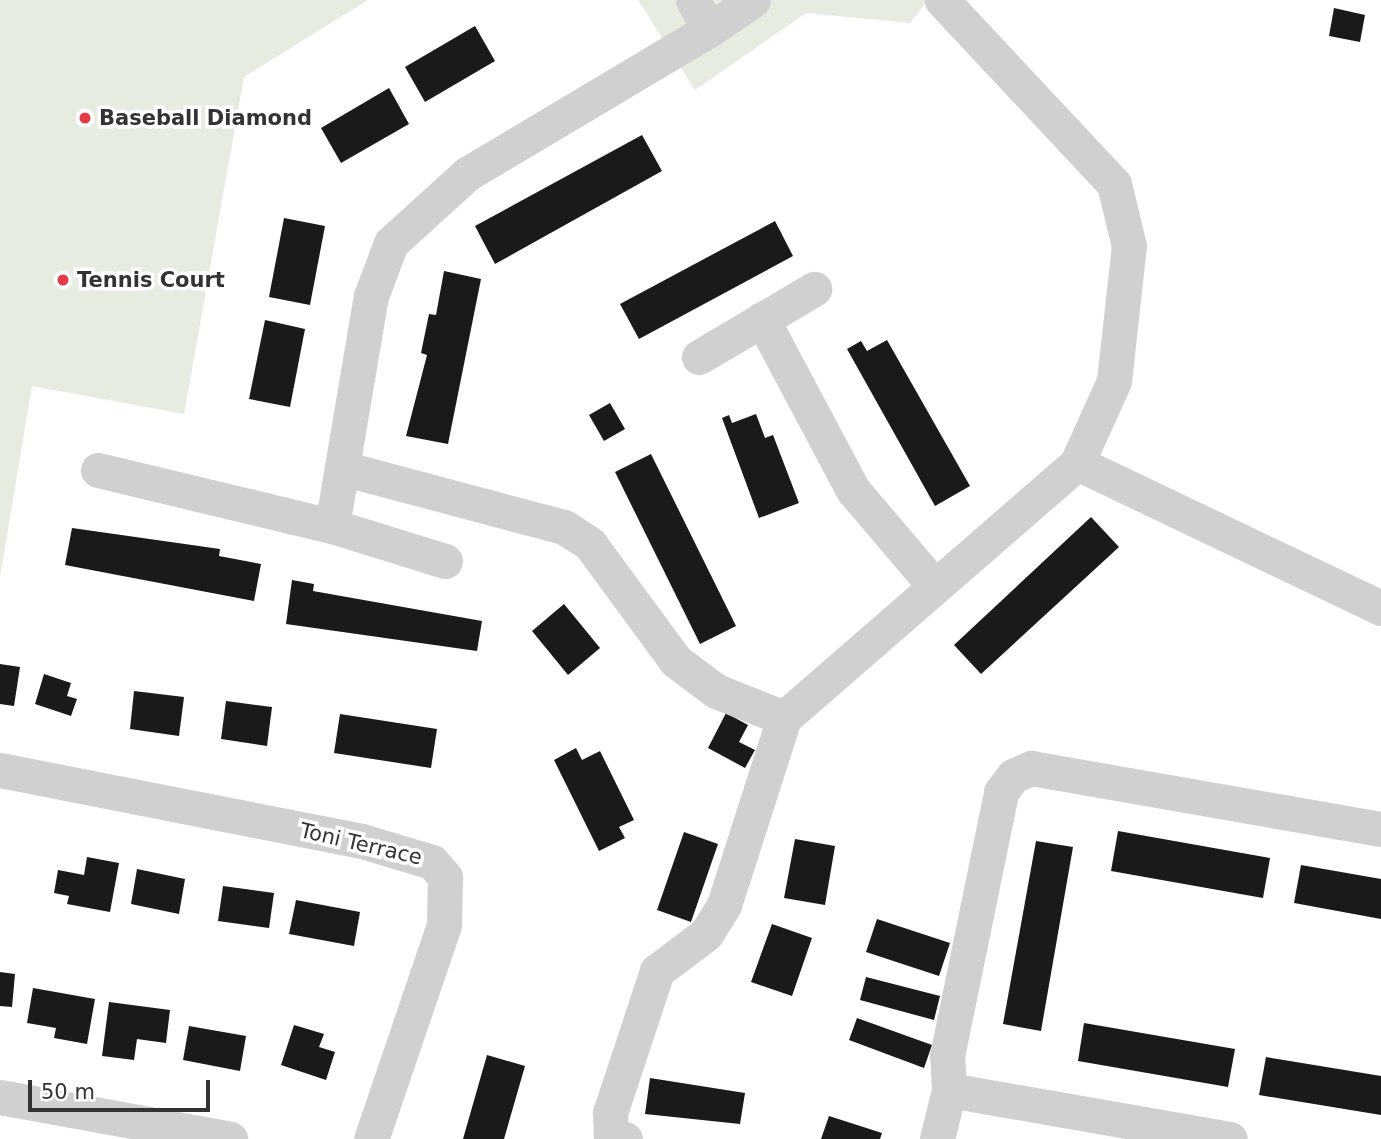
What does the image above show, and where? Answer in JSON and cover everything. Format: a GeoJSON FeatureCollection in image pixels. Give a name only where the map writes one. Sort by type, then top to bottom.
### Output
{"type":"FeatureCollection","features":[{"type":"Feature","properties":{"kind":"street"},"geometry":{"type":"LineString","coordinates":[[693,0],[709,30]]}},
{"type":"Feature","properties":{"kind":"street"},"geometry":{"type":"LineString","coordinates":[[332,526],[371,296],[391,243],[467,174],[621,86],[753,0]]}},
{"type":"Feature","properties":{"kind":"street"},"geometry":{"type":"LineString","coordinates":[[625,1139],[611,1135],[610,1113],[657,971],[706,934],[724,905],[784,718],[932,583],[1077,463],[1114,381],[1126,311],[1129,246],[1114,184],[942,0]]}},
{"type":"Feature","properties":{"kind":"street"},"geometry":{"type":"LineString","coordinates":[[699,357],[814,289]]}},
{"type":"Feature","properties":{"kind":"street"},"geometry":{"type":"LineString","coordinates":[[762,319],[853,490],[932,583]]}},
{"type":"Feature","properties":{"kind":"street"},"geometry":{"type":"LineString","coordinates":[[1077,463],[1381,608]]}},
{"type":"Feature","properties":{"kind":"street"},"geometry":{"type":"LineString","coordinates":[[342,468],[564,527],[590,544],[676,661],[716,691],[784,718]]}},
{"type":"Feature","properties":{"kind":"street"},"geometry":{"type":"LineString","coordinates":[[98,470],[332,526],[444,561]]}},
{"type":"Feature","properties":{"kind":"street"},"geometry":{"type":"LineString","coordinates":[[937,1139],[949,1090],[947,1056],[1001,792],[1013,776],[1031,768],[1381,829]]}},
{"type":"Feature","properties":{"kind":"street","name":"Toni Terrace"},"geometry":{"type":"LineString","coordinates":[[0,770],[362,841],[432,862],[445,877],[446,914],[371,1139]]}},
{"type":"Feature","properties":{"kind":"street"},"geometry":{"type":"LineString","coordinates":[[949,1090],[1230,1139]]}},
{"type":"Feature","properties":{"kind":"street"},"geometry":{"type":"LineString","coordinates":[[0,1097],[230,1139]]}},
{"type":"Feature","properties":{"kind":"shaded area"},"geometry":{"type":"Polygon","coordinates":[[[0,0],[368,0],[244,77],[184,414],[32,386],[0,578],[0,0]]]}},
{"type":"Feature","properties":{"kind":"shaded area"},"geometry":{"type":"Polygon","coordinates":[[[638,0],[928,0],[910,23],[806,13],[695,90],[638,0]]]}},
{"type":"Feature","properties":{"kind":"building"},"geometry":{"type":"Polygon","coordinates":[[[1334,8],[1365,15],[1360,42],[1329,36],[1334,8]]]}},
{"type":"Feature","properties":{"kind":"building"},"geometry":{"type":"Polygon","coordinates":[[[475,26],[495,61],[425,102],[405,67],[475,26]]]}},
{"type":"Feature","properties":{"kind":"building"},"geometry":{"type":"Polygon","coordinates":[[[389,88],[409,124],[341,163],[321,128],[389,88]]]}},
{"type":"Feature","properties":{"kind":"building"},"geometry":{"type":"Polygon","coordinates":[[[642,135],[662,171],[495,264],[475,226],[642,135]]]}},
{"type":"Feature","properties":{"kind":"building"},"geometry":{"type":"Polygon","coordinates":[[[284,218],[325,226],[310,305],[269,297],[284,218]]]}},
{"type":"Feature","properties":{"kind":"building"},"geometry":{"type":"Polygon","coordinates":[[[775,221],[793,256],[639,339],[620,304],[775,221]]]}},
{"type":"Feature","properties":{"kind":"building"},"geometry":{"type":"Polygon","coordinates":[[[444,271],[481,279],[448,444],[406,436],[427,355],[421,353],[429,314],[436,315],[444,271]]]}},
{"type":"Feature","properties":{"kind":"building"},"geometry":{"type":"Polygon","coordinates":[[[265,320],[305,329],[290,407],[249,399],[265,320]]]}},
{"type":"Feature","properties":{"kind":"building"},"geometry":{"type":"Polygon","coordinates":[[[887,340],[970,486],[935,506],[847,349],[861,341],[867,351],[887,340]]]}},
{"type":"Feature","properties":{"kind":"building"},"geometry":{"type":"Polygon","coordinates":[[[610,403],[625,429],[604,441],[589,415],[610,403]]]}},
{"type":"Feature","properties":{"kind":"building"},"geometry":{"type":"Polygon","coordinates":[[[756,414],[765,438],[773,435],[799,503],[759,518],[722,418],[729,415],[732,423],[756,414]]]}},
{"type":"Feature","properties":{"kind":"building"},"geometry":{"type":"Polygon","coordinates":[[[651,454],[736,626],[700,644],[615,472],[651,454]]]}},
{"type":"Feature","properties":{"kind":"building"},"geometry":{"type":"Polygon","coordinates":[[[1091,517],[1119,547],[981,674],[954,645],[1091,517]]]}},
{"type":"Feature","properties":{"kind":"building"},"geometry":{"type":"Polygon","coordinates":[[[72,528],[220,549],[219,556],[261,564],[254,601],[65,565],[72,528]]]}},
{"type":"Feature","properties":{"kind":"building"},"geometry":{"type":"Polygon","coordinates":[[[292,580],[314,584],[313,591],[482,621],[477,651],[286,624],[292,580]]]}},
{"type":"Feature","properties":{"kind":"building"},"geometry":{"type":"Polygon","coordinates":[[[564,604],[600,648],[568,675],[532,631],[564,604]]]}},
{"type":"Feature","properties":{"kind":"building"},"geometry":{"type":"Polygon","coordinates":[[[0,664],[20,667],[14,706],[0,704],[0,664]]]}},
{"type":"Feature","properties":{"kind":"building"},"geometry":{"type":"Polygon","coordinates":[[[44,674],[71,683],[67,696],[77,699],[71,716],[35,704],[44,674]]]}},
{"type":"Feature","properties":{"kind":"building"},"geometry":{"type":"Polygon","coordinates":[[[134,691],[184,697],[179,736],[130,729],[134,691]]]}},
{"type":"Feature","properties":{"kind":"building"},"geometry":{"type":"Polygon","coordinates":[[[226,701],[272,707],[267,746],[221,739],[226,701]]]}},
{"type":"Feature","properties":{"kind":"building"},"geometry":{"type":"Polygon","coordinates":[[[726,713],[748,725],[739,742],[755,750],[745,768],[708,748],[726,713]]]}},
{"type":"Feature","properties":{"kind":"building"},"geometry":{"type":"Polygon","coordinates":[[[340,714],[437,729],[431,768],[334,753],[340,714]]]}},
{"type":"Feature","properties":{"kind":"building"},"geometry":{"type":"Polygon","coordinates":[[[576,748],[582,760],[600,751],[634,820],[619,827],[625,838],[599,851],[554,760],[576,748]]]}},
{"type":"Feature","properties":{"kind":"building"},"geometry":{"type":"Polygon","coordinates":[[[1118,831],[1270,858],[1263,898],[1111,871],[1118,831]]]}},
{"type":"Feature","properties":{"kind":"building"},"geometry":{"type":"Polygon","coordinates":[[[684,832],[718,844],[691,922],[657,910],[684,832]]]}},
{"type":"Feature","properties":{"kind":"building"},"geometry":{"type":"Polygon","coordinates":[[[795,839],[835,846],[825,905],[784,898],[795,839]]]}},
{"type":"Feature","properties":{"kind":"building"},"geometry":{"type":"Polygon","coordinates":[[[1036,841],[1073,847],[1041,1031],[1003,1024],[1036,841]]]}},
{"type":"Feature","properties":{"kind":"building"},"geometry":{"type":"Polygon","coordinates":[[[87,857],[119,863],[110,912],[67,904],[69,896],[54,893],[58,870],[84,875],[87,857]]]}},
{"type":"Feature","properties":{"kind":"building"},"geometry":{"type":"Polygon","coordinates":[[[1301,865],[1381,879],[1381,919],[1294,903],[1301,865]]]}},
{"type":"Feature","properties":{"kind":"building"},"geometry":{"type":"Polygon","coordinates":[[[137,869],[185,879],[179,914],[131,904],[137,869]]]}},
{"type":"Feature","properties":{"kind":"building"},"geometry":{"type":"Polygon","coordinates":[[[223,886],[274,893],[269,928],[218,921],[223,886]]]}},
{"type":"Feature","properties":{"kind":"building"},"geometry":{"type":"Polygon","coordinates":[[[296,900],[360,912],[354,946],[289,934],[296,900]]]}},
{"type":"Feature","properties":{"kind":"building"},"geometry":{"type":"Polygon","coordinates":[[[877,919],[950,943],[939,976],[866,952],[877,919]]]}},
{"type":"Feature","properties":{"kind":"building"},"geometry":{"type":"Polygon","coordinates":[[[772,924],[812,938],[792,996],[751,982],[772,924]]]}},
{"type":"Feature","properties":{"kind":"building"},"geometry":{"type":"Polygon","coordinates":[[[0,972],[15,974],[12,1007],[0,1006],[0,972]]]}},
{"type":"Feature","properties":{"kind":"building"},"geometry":{"type":"Polygon","coordinates":[[[866,977],[940,996],[934,1020],[860,1000],[866,977]]]}},
{"type":"Feature","properties":{"kind":"building"},"geometry":{"type":"Polygon","coordinates":[[[33,988],[95,999],[87,1044],[54,1038],[56,1028],[27,1023],[33,988]]]}},
{"type":"Feature","properties":{"kind":"building"},"geometry":{"type":"Polygon","coordinates":[[[109,1002],[170,1010],[166,1043],[137,1039],[134,1060],[102,1056],[109,1002]]]}},
{"type":"Feature","properties":{"kind":"building"},"geometry":{"type":"Polygon","coordinates":[[[857,1018],[932,1045],[924,1068],[849,1040],[857,1018]]]}},
{"type":"Feature","properties":{"kind":"building"},"geometry":{"type":"Polygon","coordinates":[[[1084,1023],[1235,1049],[1228,1087],[1078,1061],[1084,1023]]]}},
{"type":"Feature","properties":{"kind":"building"},"geometry":{"type":"Polygon","coordinates":[[[294,1025],[324,1034],[319,1047],[335,1052],[326,1080],[281,1065],[294,1025]]]}},
{"type":"Feature","properties":{"kind":"building"},"geometry":{"type":"Polygon","coordinates":[[[189,1026],[246,1036],[240,1071],[183,1060],[189,1026]]]}},
{"type":"Feature","properties":{"kind":"building"},"geometry":{"type":"Polygon","coordinates":[[[487,1055],[525,1066],[504,1139],[463,1139],[487,1055]]]}},
{"type":"Feature","properties":{"kind":"building"},"geometry":{"type":"Polygon","coordinates":[[[1266,1057],[1381,1076],[1381,1115],[1259,1095],[1266,1057]]]}},
{"type":"Feature","properties":{"kind":"building"},"geometry":{"type":"Polygon","coordinates":[[[650,1078],[745,1093],[740,1124],[645,1114],[650,1078]]]}},
{"type":"Feature","properties":{"kind":"building"},"geometry":{"type":"Polygon","coordinates":[[[829,1116],[882,1133],[880,1139],[821,1139],[829,1116]]]}},
{"type":"Feature","properties":{"kind":"place","name":"Baseball Diamond"},"geometry":{"type":"Point","coordinates":[85,118]}},
{"type":"Feature","properties":{"kind":"place","name":"Tennis Court"},"geometry":{"type":"Point","coordinates":[63,280]}}]}
